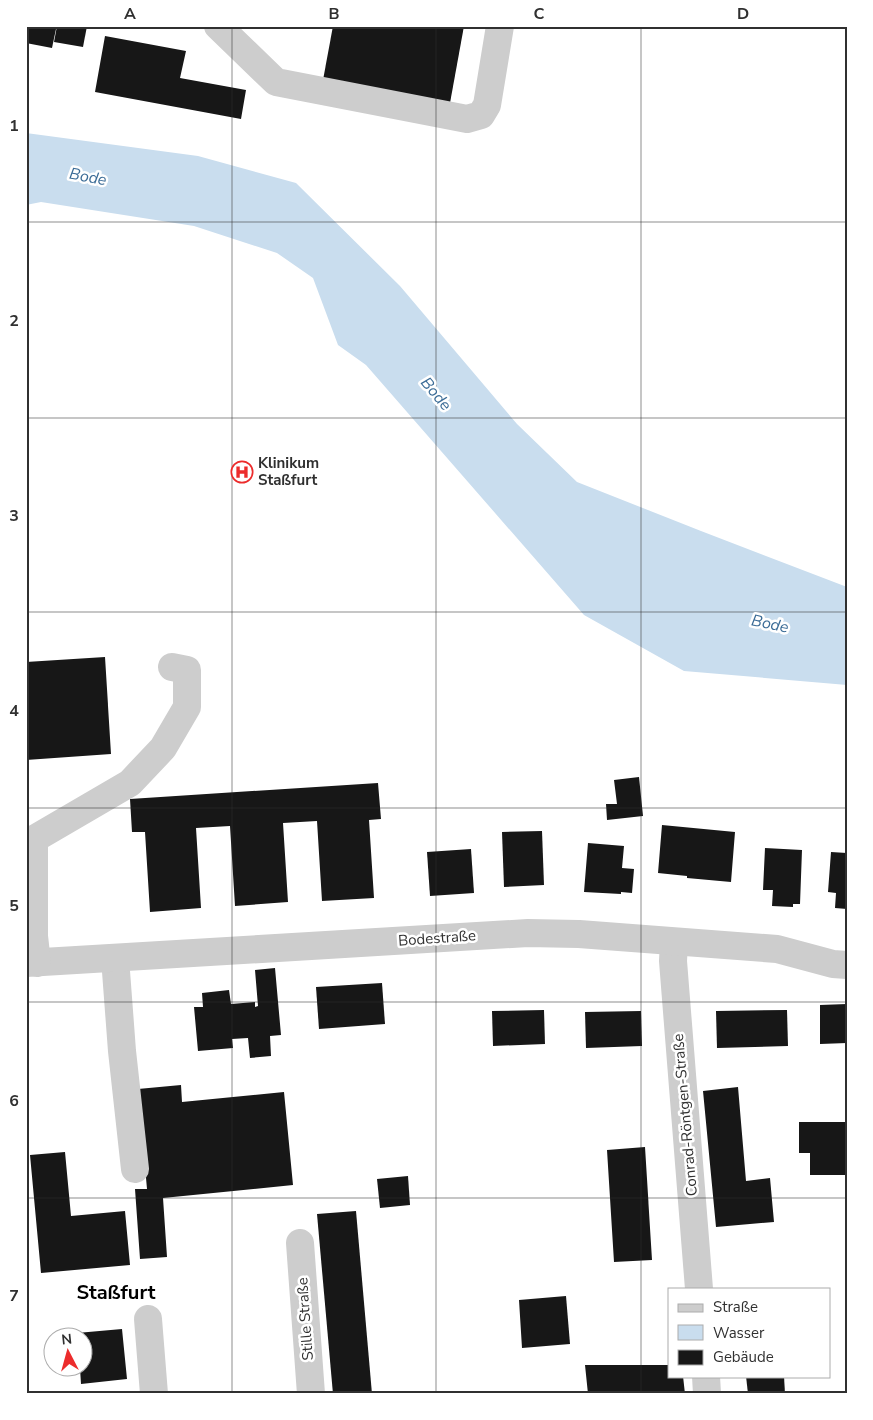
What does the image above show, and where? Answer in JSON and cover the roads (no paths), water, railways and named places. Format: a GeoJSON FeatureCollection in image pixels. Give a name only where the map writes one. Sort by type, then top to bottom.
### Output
{"type":"FeatureCollection","features":[{"type":"Feature","properties":{"kind":"street"},"geometry":{"type":"LineString","coordinates":[[218,26],[276,82],[466,119],[481,115],[486,105],[500,26]]}},
{"type":"Feature","properties":{"kind":"street"},"geometry":{"type":"LineString","coordinates":[[31,963],[34,936],[34,839],[130,783],[163,748],[187,708],[187,670],[172,667]]}},
{"type":"Feature","properties":{"kind":"street","name":"Bodestraße"},"geometry":{"type":"LineString","coordinates":[[31,963],[528,933],[579,934],[777,949],[833,964],[847,965]]}},
{"type":"Feature","properties":{"kind":"street","name":"Conrad-Röntgen-Straße"},"geometry":{"type":"LineString","coordinates":[[674,942],[673,961],[699,1288]]}},
{"type":"Feature","properties":{"kind":"street"},"geometry":{"type":"LineString","coordinates":[[115,958],[122,1051],[135,1169]]}},
{"type":"Feature","properties":{"kind":"street","name":"Stille Straße"},"geometry":{"type":"LineString","coordinates":[[300,1243],[310,1394]]}},
{"type":"Feature","properties":{"kind":"street"},"geometry":{"type":"LineString","coordinates":[[148,1319],[154,1394]]}},
{"type":"Feature","properties":{"kind":"street"},"geometry":{"type":"LineString","coordinates":[[706,1378],[707,1394]]}},
{"type":"Feature","properties":{"kind":"water","name":"Bode"},"geometry":{"type":"Polygon","coordinates":[[[26,133],[198,156],[296,183],[400,286],[517,424],[577,482],[847,587],[847,685],[684,671],[584,615],[366,365],[338,345],[313,278],[277,253],[194,226],[41,202],[26,205],[26,133]]]}},
{"type":"Feature","properties":{"kind":"place","name":"Klinikum Staßfurt"},"geometry":{"type":"Point","coordinates":[242,472]}},
{"type":"Feature","properties":{"kind":"district","name":"Staßfurt"},"geometry":{"type":"Point","coordinates":[116,1292]}}]}
